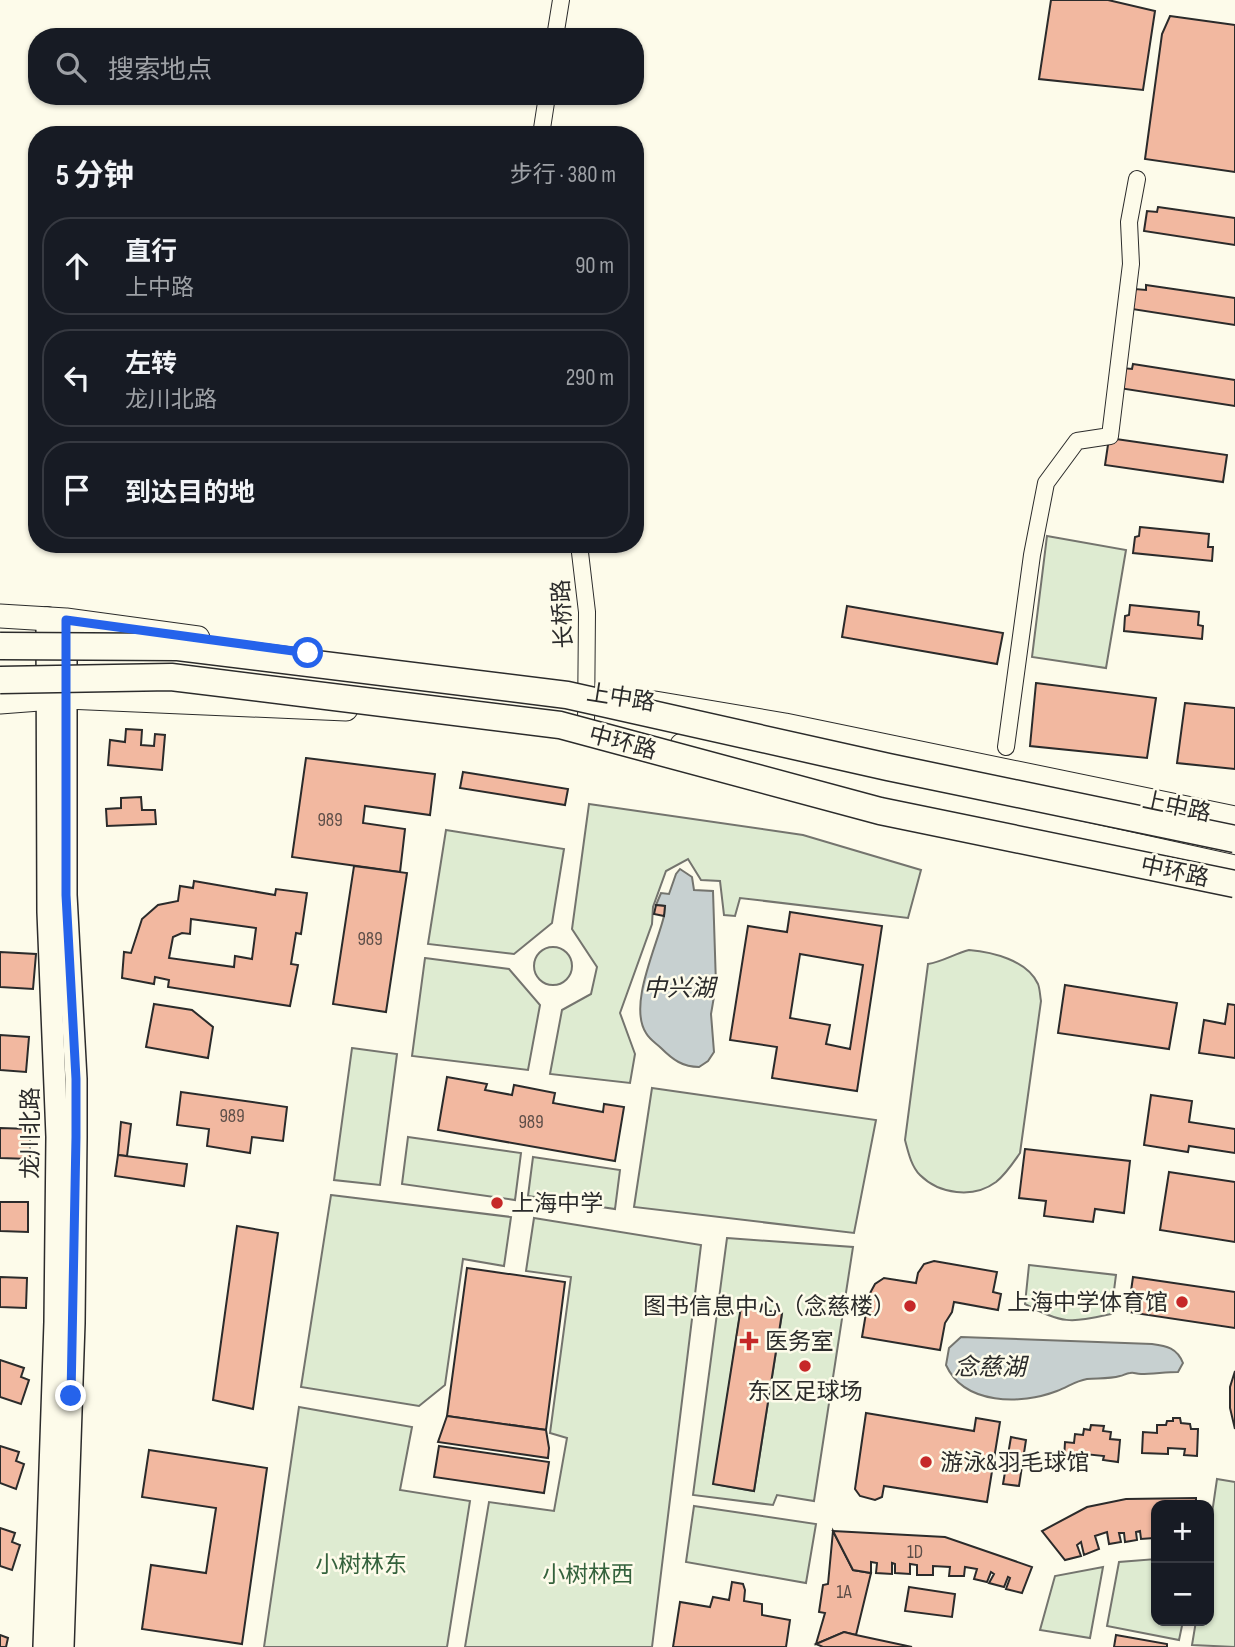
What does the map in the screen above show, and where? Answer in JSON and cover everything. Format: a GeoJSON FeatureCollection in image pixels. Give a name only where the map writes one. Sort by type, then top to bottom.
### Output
{"type":"FeatureCollection","features":[{"type":"Feature","properties":{"kind":"highway","name":"中环路"},"geometry":{"type":"LineString","coordinates":[[0,646],[178,647],[567,695],[888,767],[1235,838]]}},
{"type":"Feature","properties":{"kind":"highway","name":"中环路"},"geometry":{"type":"LineString","coordinates":[[0,680],[171,677],[560,725],[880,811],[1235,884]]}},
{"type":"Feature","properties":{"kind":"main road","name":"上中路"},"geometry":{"type":"LineString","coordinates":[[0,616],[57,619],[587,692],[785,725],[1235,818]]}},
{"type":"Feature","properties":{"kind":"main road","name":"上中路"},"geometry":{"type":"LineString","coordinates":[[0,702],[56,697],[537,715],[1235,867]]}},
{"type":"Feature","properties":{"kind":"street"},"geometry":{"type":"LineString","coordinates":[[556,28],[561,0]]}},
{"type":"Feature","properties":{"kind":"street"},"geometry":{"type":"LineString","coordinates":[[542,126],[546,105]]}},
{"type":"Feature","properties":{"kind":"street"},"geometry":{"type":"LineString","coordinates":[[1006,747],[1032,555],[1046,483],[1077,441],[1110,436],[1131,264],[1129,222],[1137,178]]}},
{"type":"Feature","properties":{"kind":"street","name":"长桥路"},"geometry":{"type":"LineString","coordinates":[[580,553],[586,612],[586,724]]}},
{"type":"Feature","properties":{"kind":"street","name":"龙川北路"},"geometry":{"type":"LineString","coordinates":[[44,1647],[55,1322],[57,1137],[48,912],[57,619]]}},
{"type":"Feature","properties":{"kind":"street","name":"龙川北路"},"geometry":{"type":"LineString","coordinates":[[56,697],[76,1079],[74,1322],[64,1647]]}},
{"type":"Feature","properties":{"kind":"green space"},"geometry":{"type":"Polygon","coordinates":[[[1047,536],[1126,550],[1106,668],[1032,657],[1047,536]]]}},
{"type":"Feature","properties":{"kind":"green space"},"geometry":{"type":"Polygon","coordinates":[[[589,804],[803,835],[921,870],[908,918],[740,898],[735,916],[724,915],[720,881],[701,880],[688,859],[666,871],[653,907],[652,924],[620,1013],[635,1054],[630,1083],[550,1074],[562,1010],[591,994],[597,967],[572,929],[589,804]]]}},
{"type":"Feature","properties":{"kind":"green space"},"geometry":{"type":"Polygon","coordinates":[[[446,830],[564,849],[552,923],[514,954],[428,944],[446,830]]]}},
{"type":"Feature","properties":{"kind":"green space"},"geometry":{"type":"Polygon","coordinates":[[[553,947],[567,952],[572,966],[567,980],[553,985],[539,980],[534,966],[539,952],[553,947]]]}},
{"type":"Feature","properties":{"kind":"green space"},"geometry":{"type":"Polygon","coordinates":[[[969,950],[998,955],[1026,969],[1038,984],[1041,1001],[1020,1153],[996,1182],[977,1191],[956,1192],[937,1186],[920,1175],[912,1163],[905,1140],[928,964],[969,950]]]}},
{"type":"Feature","properties":{"kind":"green space"},"geometry":{"type":"Polygon","coordinates":[[[425,958],[509,969],[540,1005],[528,1070],[412,1056],[425,958]]]}},
{"type":"Feature","properties":{"kind":"green space"},"geometry":{"type":"Polygon","coordinates":[[[352,1048],[397,1054],[380,1185],[334,1180],[352,1048]]]}},
{"type":"Feature","properties":{"kind":"green space"},"geometry":{"type":"Polygon","coordinates":[[[652,1088],[876,1120],[854,1233],[634,1207],[652,1088]]]}},
{"type":"Feature","properties":{"kind":"green space"},"geometry":{"type":"Polygon","coordinates":[[[408,1137],[521,1153],[515,1200],[402,1184],[408,1137]]]}},
{"type":"Feature","properties":{"kind":"green space"},"geometry":{"type":"Polygon","coordinates":[[[533,1157],[620,1170],[615,1209],[528,1196],[533,1157]]]}},
{"type":"Feature","properties":{"kind":"green space"},"geometry":{"type":"Polygon","coordinates":[[[331,1195],[511,1217],[504,1266],[463,1259],[445,1385],[419,1406],[301,1387],[331,1195]]]}},
{"type":"Feature","properties":{"kind":"green space","name":"小树林西"},"geometry":{"type":"Polygon","coordinates":[[[534,1218],[701,1245],[652,1647],[465,1647],[489,1502],[554,1511],[567,1438],[550,1433],[571,1277],[526,1271],[534,1218]]]}},
{"type":"Feature","properties":{"kind":"green space"},"geometry":{"type":"Polygon","coordinates":[[[727,1238],[853,1247],[814,1501],[777,1495],[773,1505],[693,1495],[727,1238]],[[741,1308],[714,1484],[754,1491],[782,1314],[741,1308]]]}},
{"type":"Feature","properties":{"kind":"green space"},"geometry":{"type":"Polygon","coordinates":[[[1029,1265],[1116,1275],[1111,1314],[1066,1320],[1025,1304],[1029,1265]]]}},
{"type":"Feature","properties":{"kind":"green space","name":"小树林东"},"geometry":{"type":"Polygon","coordinates":[[[299,1407],[412,1427],[400,1490],[470,1501],[447,1647],[264,1647],[299,1407]]]}},
{"type":"Feature","properties":{"kind":"green space"},"geometry":{"type":"Polygon","coordinates":[[[1217,1479],[1235,1482],[1235,1647],[1192,1645],[1195,1626],[1214,1626],[1214,1500],[1217,1479]]]}},
{"type":"Feature","properties":{"kind":"green space"},"geometry":{"type":"Polygon","coordinates":[[[694,1506],[816,1524],[806,1583],[686,1562],[694,1506]]]}},
{"type":"Feature","properties":{"kind":"green space"},"geometry":{"type":"Polygon","coordinates":[[[1151,1559],[1151,1626],[1182,1626],[1179,1640],[1107,1626],[1119,1562],[1151,1559]]]}},
{"type":"Feature","properties":{"kind":"green space"},"geometry":{"type":"Polygon","coordinates":[[[1103,1567],[1090,1638],[1040,1630],[1055,1576],[1103,1567]]]}},
{"type":"Feature","properties":{"kind":"water","name":"中兴湖"},"geometry":{"type":"Polygon","coordinates":[[[680,869],[692,877],[694,890],[713,891],[716,985],[711,1014],[714,1052],[708,1061],[699,1067],[683,1064],[670,1056],[649,1038],[641,1021],[642,992],[664,916],[665,906],[656,905],[661,893],[669,894],[680,869]]]}},
{"type":"Feature","properties":{"kind":"water","name":"念慈湖"},"geometry":{"type":"Polygon","coordinates":[[[961,1337],[1152,1344],[1171,1349],[1183,1363],[1178,1372],[1127,1373],[1112,1378],[1079,1381],[1043,1396],[995,1398],[966,1388],[954,1378],[946,1365],[949,1348],[961,1337]]]}},
{"type":"Feature","properties":{"kind":"building"},"geometry":{"type":"Polygon","coordinates":[[[1051,0],[1108,0],[1155,11],[1143,90],[1039,79],[1051,0]]]}},
{"type":"Feature","properties":{"kind":"building"},"geometry":{"type":"Polygon","coordinates":[[[1170,16],[1235,25],[1235,172],[1145,159],[1162,34],[1170,16]]]}},
{"type":"Feature","properties":{"kind":"building"},"geometry":{"type":"Polygon","coordinates":[[[1158,207],[1235,218],[1235,245],[1144,231],[1147,211],[1157,212],[1158,207]]]}},
{"type":"Feature","properties":{"kind":"building"},"geometry":{"type":"Polygon","coordinates":[[[1146,285],[1235,298],[1235,325],[1132,309],[1135,289],[1146,290],[1146,285]]]}},
{"type":"Feature","properties":{"kind":"building"},"geometry":{"type":"Polygon","coordinates":[[[1133,364],[1235,380],[1235,406],[1119,388],[1122,368],[1132,369],[1133,364]]]}},
{"type":"Feature","properties":{"kind":"building"},"geometry":{"type":"Polygon","coordinates":[[[1109,438],[1227,455],[1223,482],[1105,465],[1109,438]]]}},
{"type":"Feature","properties":{"kind":"building"},"geometry":{"type":"Polygon","coordinates":[[[1140,527],[1209,534],[1208,547],[1213,547],[1212,561],[1133,553],[1135,537],[1139,536],[1140,527]]]}},
{"type":"Feature","properties":{"kind":"building"},"geometry":{"type":"Polygon","coordinates":[[[1130,605],[1199,612],[1198,625],[1203,626],[1202,639],[1124,631],[1125,616],[1129,615],[1130,605]]]}},
{"type":"Feature","properties":{"kind":"building"},"geometry":{"type":"Polygon","coordinates":[[[847,606],[1003,633],[997,664],[842,637],[847,606]]]}},
{"type":"Feature","properties":{"kind":"building"},"geometry":{"type":"Polygon","coordinates":[[[1036,683],[1156,698],[1147,758],[1030,746],[1036,683]]]}},
{"type":"Feature","properties":{"kind":"building"},"geometry":{"type":"Polygon","coordinates":[[[1185,703],[1235,708],[1235,769],[1177,763],[1185,703]]]}},
{"type":"Feature","properties":{"kind":"building"},"geometry":{"type":"Polygon","coordinates":[[[126,729],[142,730],[141,745],[154,746],[155,734],[165,735],[162,770],[108,765],[110,740],[125,742],[126,729]]]}},
{"type":"Feature","properties":{"kind":"building"},"geometry":{"type":"Polygon","coordinates":[[[306,758],[435,774],[430,815],[365,806],[363,823],[405,829],[400,872],[292,857],[306,758]]]}},
{"type":"Feature","properties":{"kind":"building"},"geometry":{"type":"Polygon","coordinates":[[[463,772],[568,789],[565,805],[460,788],[463,772]]]}},
{"type":"Feature","properties":{"kind":"building"},"geometry":{"type":"Polygon","coordinates":[[[141,797],[142,810],[155,810],[156,824],[107,826],[106,809],[121,808],[121,798],[141,797]]]}},
{"type":"Feature","properties":{"kind":"building"},"geometry":{"type":"Polygon","coordinates":[[[354,866],[407,873],[386,1012],[333,1004],[354,866]]]}},
{"type":"Feature","properties":{"kind":"building"},"geometry":{"type":"Polygon","coordinates":[[[194,881],[275,895],[276,889],[307,893],[301,934],[296,933],[291,964],[298,965],[290,1006],[168,987],[169,980],[155,977],[154,984],[122,978],[124,952],[131,953],[142,919],[158,905],[178,901],[180,886],[193,888],[194,881]],[[191,919],[190,934],[182,933],[173,937],[169,958],[234,967],[235,956],[252,959],[256,928],[191,919]]]}},
{"type":"Feature","properties":{"kind":"building"},"geometry":{"type":"Polygon","coordinates":[[[656,905],[665,906],[664,916],[654,914],[656,905]]]}},
{"type":"Feature","properties":{"kind":"building"},"geometry":{"type":"Polygon","coordinates":[[[790,912],[882,926],[857,1091],[772,1078],[777,1047],[730,1040],[748,926],[787,932],[790,912]],[[800,954],[790,1018],[830,1025],[826,1044],[850,1049],[863,965],[800,954]]]}},
{"type":"Feature","properties":{"kind":"building"},"geometry":{"type":"Polygon","coordinates":[[[0,952],[36,954],[33,989],[0,987],[0,952]]]}},
{"type":"Feature","properties":{"kind":"building"},"geometry":{"type":"Polygon","coordinates":[[[1065,985],[1177,1003],[1169,1049],[1058,1033],[1065,985]]]}},
{"type":"Feature","properties":{"kind":"building"},"geometry":{"type":"Polygon","coordinates":[[[154,1004],[192,1010],[213,1027],[208,1058],[146,1047],[154,1004]]]}},
{"type":"Feature","properties":{"kind":"building"},"geometry":{"type":"Polygon","coordinates":[[[1228,1004],[1235,1005],[1235,1058],[1199,1053],[1204,1020],[1225,1024],[1228,1004]]]}},
{"type":"Feature","properties":{"kind":"building"},"geometry":{"type":"Polygon","coordinates":[[[0,1035],[29,1037],[26,1072],[0,1070],[0,1035]]]}},
{"type":"Feature","properties":{"kind":"building"},"geometry":{"type":"Polygon","coordinates":[[[447,1077],[487,1084],[485,1090],[512,1095],[514,1085],[555,1093],[553,1103],[603,1112],[604,1104],[624,1107],[615,1161],[438,1130],[447,1077]]]}},
{"type":"Feature","properties":{"kind":"building"},"geometry":{"type":"Polygon","coordinates":[[[181,1092],[287,1107],[283,1141],[252,1137],[250,1153],[207,1146],[209,1129],[177,1125],[181,1092]]]}},
{"type":"Feature","properties":{"kind":"building"},"geometry":{"type":"Polygon","coordinates":[[[1151,1095],[1192,1101],[1189,1122],[1235,1129],[1235,1153],[1189,1146],[1188,1152],[1144,1145],[1151,1095]]]}},
{"type":"Feature","properties":{"kind":"building"},"geometry":{"type":"Polygon","coordinates":[[[121,1122],[131,1124],[127,1156],[118,1155],[121,1122]]]}},
{"type":"Feature","properties":{"kind":"building"},"geometry":{"type":"Polygon","coordinates":[[[0,1128],[30,1129],[30,1159],[0,1158],[0,1128]]]}},
{"type":"Feature","properties":{"kind":"building"},"geometry":{"type":"Polygon","coordinates":[[[1025,1149],[1130,1161],[1124,1213],[1095,1209],[1093,1222],[1044,1216],[1046,1201],[1019,1198],[1025,1149]]]}},
{"type":"Feature","properties":{"kind":"building"},"geometry":{"type":"Polygon","coordinates":[[[118,1155],[187,1164],[184,1186],[115,1176],[118,1155]]]}},
{"type":"Feature","properties":{"kind":"building"},"geometry":{"type":"Polygon","coordinates":[[[1169,1172],[1235,1182],[1235,1242],[1160,1230],[1169,1172]]]}},
{"type":"Feature","properties":{"kind":"building"},"geometry":{"type":"Polygon","coordinates":[[[0,1202],[28,1202],[28,1232],[0,1231],[0,1202]]]}},
{"type":"Feature","properties":{"kind":"building"},"geometry":{"type":"Polygon","coordinates":[[[237,1226],[278,1233],[253,1409],[213,1400],[237,1226]]]}},
{"type":"Feature","properties":{"kind":"building","name":"图书信息中心（念慈楼）"},"geometry":{"type":"Polygon","coordinates":[[[934,1261],[997,1272],[993,1292],[1001,1294],[998,1310],[954,1302],[952,1312],[945,1323],[940,1350],[862,1337],[869,1295],[875,1284],[884,1278],[916,1283],[924,1264],[934,1261]]]}},
{"type":"Feature","properties":{"kind":"building"},"geometry":{"type":"Polygon","coordinates":[[[467,1268],[565,1282],[546,1430],[447,1416],[467,1268]]]}},
{"type":"Feature","properties":{"kind":"building"},"geometry":{"type":"Polygon","coordinates":[[[0,1277],[27,1278],[26,1308],[0,1307],[0,1277]]]}},
{"type":"Feature","properties":{"kind":"building","name":"上海中学体育馆"},"geometry":{"type":"Polygon","coordinates":[[[1133,1277],[1235,1292],[1235,1328],[1128,1312],[1133,1277]]]}},
{"type":"Feature","properties":{"kind":"building"},"geometry":{"type":"Polygon","coordinates":[[[741,1307],[782,1313],[754,1491],[713,1484],[741,1307]]]}},
{"type":"Feature","properties":{"kind":"building"},"geometry":{"type":"Polygon","coordinates":[[[0,1360],[24,1368],[21,1377],[29,1380],[21,1404],[0,1397],[0,1360]]]}},
{"type":"Feature","properties":{"kind":"building"},"geometry":{"type":"Polygon","coordinates":[[[1235,1371],[1235,1429],[1230,1408],[1230,1387],[1235,1371]]]}},
{"type":"Feature","properties":{"kind":"building","name":"游泳&羽毛球馆"},"geometry":{"type":"Polygon","coordinates":[[[866,1413],[974,1431],[976,1418],[1000,1422],[987,1502],[884,1486],[882,1497],[875,1500],[860,1496],[855,1489],[866,1413]]]}},
{"type":"Feature","properties":{"kind":"building"},"geometry":{"type":"Polygon","coordinates":[[[447,1416],[546,1430],[548,1458],[438,1442],[447,1416]]]}},
{"type":"Feature","properties":{"kind":"building"},"geometry":{"type":"Polygon","coordinates":[[[1173,1418],[1180,1418],[1181,1423],[1190,1424],[1191,1429],[1198,1429],[1197,1456],[1184,1455],[1185,1449],[1168,1448],[1168,1454],[1142,1453],[1143,1432],[1157,1433],[1157,1425],[1166,1425],[1167,1421],[1173,1421],[1173,1418]]]}},
{"type":"Feature","properties":{"kind":"building"},"geometry":{"type":"Polygon","coordinates":[[[1091,1425],[1104,1426],[1103,1431],[1111,1432],[1110,1439],[1120,1440],[1118,1462],[1103,1460],[1104,1456],[1085,1454],[1084,1461],[1064,1459],[1065,1442],[1074,1443],[1075,1434],[1083,1435],[1084,1429],[1090,1430],[1091,1425]]]}},
{"type":"Feature","properties":{"kind":"building"},"geometry":{"type":"Polygon","coordinates":[[[1011,1437],[1026,1440],[1019,1486],[1003,1484],[1011,1437]]]}},
{"type":"Feature","properties":{"kind":"building"},"geometry":{"type":"Polygon","coordinates":[[[0,1446],[19,1452],[16,1461],[24,1464],[16,1489],[0,1483],[0,1446]]]}},
{"type":"Feature","properties":{"kind":"building"},"geometry":{"type":"Polygon","coordinates":[[[439,1446],[549,1462],[544,1493],[434,1477],[439,1446]]]}},
{"type":"Feature","properties":{"kind":"building"},"geometry":{"type":"Polygon","coordinates":[[[149,1450],[267,1468],[242,1644],[142,1629],[151,1565],[206,1573],[216,1508],[142,1497],[149,1450]]]}},
{"type":"Feature","properties":{"kind":"building"},"geometry":{"type":"Polygon","coordinates":[[[1126,1499],[1196,1500],[1151,1500],[1151,1538],[1141,1539],[1140,1531],[1136,1532],[1137,1540],[1125,1542],[1124,1533],[1119,1533],[1121,1542],[1109,1544],[1107,1532],[1095,1536],[1099,1549],[1084,1555],[1081,1542],[1077,1545],[1081,1556],[1065,1560],[1042,1531],[1087,1507],[1126,1499]]]}},
{"type":"Feature","properties":{"kind":"building"},"geometry":{"type":"Polygon","coordinates":[[[0,1528],[15,1533],[12,1542],[20,1545],[12,1570],[0,1566],[0,1528]]]}},
{"type":"Feature","properties":{"kind":"building"},"geometry":{"type":"Polygon","coordinates":[[[833,1531],[853,1570],[871,1573],[856,1635],[844,1632],[816,1644],[825,1613],[819,1612],[823,1585],[828,1584],[833,1531]]]}},
{"type":"Feature","properties":{"kind":"building"},"geometry":{"type":"Polygon","coordinates":[[[833,1531],[945,1537],[1032,1567],[1022,1593],[1006,1589],[1010,1578],[1008,1577],[1004,1587],[989,1583],[994,1574],[991,1572],[987,1582],[974,1579],[977,1569],[965,1567],[964,1576],[949,1576],[950,1567],[933,1566],[933,1575],[917,1575],[917,1565],[910,1564],[910,1574],[895,1573],[895,1564],[892,1563],[892,1574],[876,1573],[877,1563],[871,1562],[871,1573],[853,1570],[833,1531]]]}},
{"type":"Feature","properties":{"kind":"building"},"geometry":{"type":"Polygon","coordinates":[[[732,1582],[743,1584],[744,1601],[762,1604],[762,1615],[790,1620],[786,1647],[673,1647],[680,1602],[710,1607],[713,1597],[729,1600],[732,1582]]]}},
{"type":"Feature","properties":{"kind":"building"},"geometry":{"type":"Polygon","coordinates":[[[909,1587],[955,1594],[952,1617],[905,1611],[909,1587]]]}},
{"type":"Feature","properties":{"kind":"building"},"geometry":{"type":"Polygon","coordinates":[[[844,1632],[912,1647],[823,1647],[816,1644],[844,1632]]]}},
{"type":"Feature","properties":{"kind":"building"},"geometry":{"type":"Polygon","coordinates":[[[0,1635],[8,1638],[6,1647],[0,1647],[0,1635]]]}},
{"type":"Feature","properties":{"kind":"building"},"geometry":{"type":"Polygon","coordinates":[[[1116,1635],[1167,1644],[1167,1647],[1114,1647],[1116,1635]]]}},
{"type":"Feature","properties":{"kind":"place","name":"上海中学"},"geometry":{"type":"Point","coordinates":[497,1203]}},
{"type":"Feature","properties":{"kind":"place","name":"上海中学体育馆"},"geometry":{"type":"Point","coordinates":[1182,1302]}},
{"type":"Feature","properties":{"kind":"place","name":"图书信息中心（念慈楼）"},"geometry":{"type":"Point","coordinates":[910,1306]}},
{"type":"Feature","properties":{"kind":"place","name":"医务室"},"geometry":{"type":"Point","coordinates":[749,1341]}},
{"type":"Feature","properties":{"kind":"place","name":"东区足球场"},"geometry":{"type":"Point","coordinates":[805,1366]}},
{"type":"Feature","properties":{"kind":"place","name":"游泳&羽毛球馆"},"geometry":{"type":"Point","coordinates":[926,1462]}},
{"type":"Feature","properties":{"kind":"route"},"geometry":{"type":"LineString","coordinates":[[71,1396],[76,1079],[66,895],[66,620],[308,653]]}}]}
